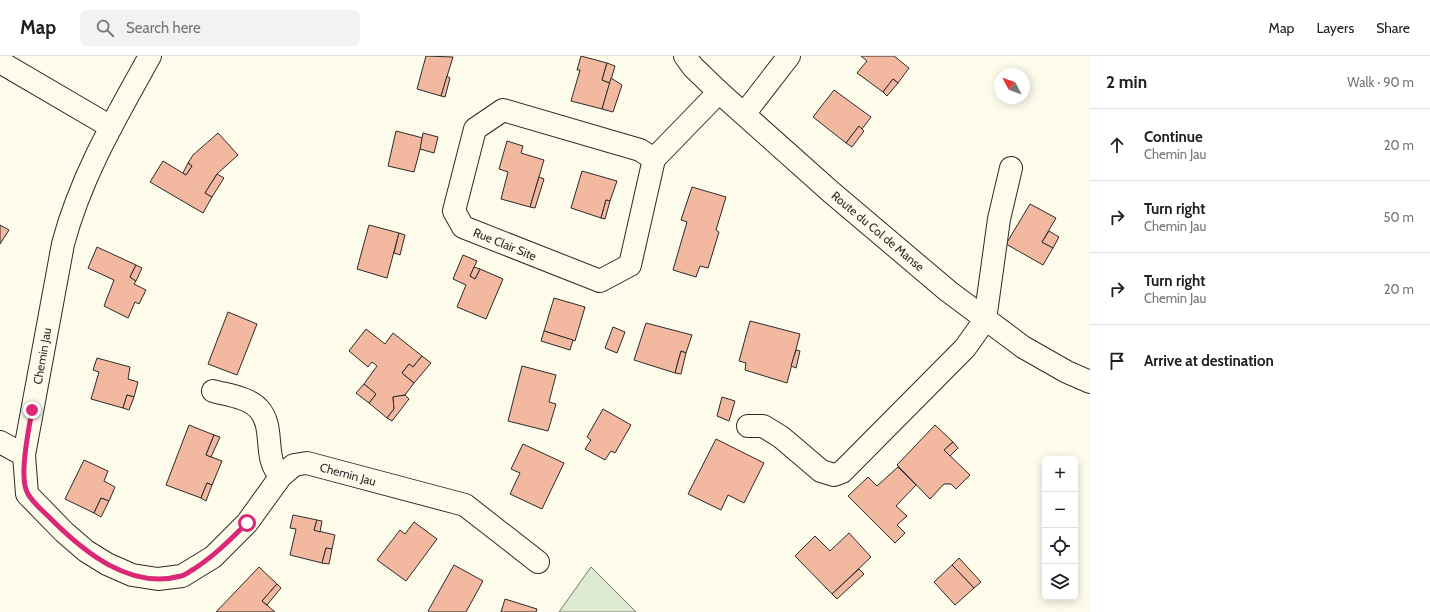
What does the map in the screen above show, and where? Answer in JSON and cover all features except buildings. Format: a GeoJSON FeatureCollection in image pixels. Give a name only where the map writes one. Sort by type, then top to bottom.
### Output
{"type":"FeatureCollection","features":[{"type":"Feature","properties":{"kind":"street","name":"Chemin Jau"},"geometry":{"type":"LineString","coordinates":[[150,56],[111,127],[79,192],[63,244],[24,455],[27,494],[64,532],[86,551],[107,564],[132,575],[158,580],[182,576],[213,557],[247,523],[281,476],[294,465],[307,463],[465,505],[538,562]]}},
{"type":"Feature","properties":{"kind":"street","name":"Route du Col de Manse"},"geometry":{"type":"LineString","coordinates":[[685,56],[693,67],[719,92],[831,192],[985,320],[1023,347],[1067,372],[1090,382]]}},
{"type":"Feature","properties":{"kind":"street"},"geometry":{"type":"LineString","coordinates":[[744,114],[789,56]]}},
{"type":"Feature","properties":{"kind":"street"},"geometry":{"type":"LineString","coordinates":[[0,62],[111,127]]}},
{"type":"Feature","properties":{"kind":"street"},"geometry":{"type":"LineString","coordinates":[[654,159],[719,92]]}},
{"type":"Feature","properties":{"kind":"street","name":"Rue Clair Site"},"geometry":{"type":"LineString","coordinates":[[503,110],[640,150],[654,159],[630,266],[600,281],[463,227],[454,211],[476,129],[503,110]]}},
{"type":"Feature","properties":{"kind":"street"},"geometry":{"type":"LineString","coordinates":[[748,426],[763,426],[781,437],[822,471],[834,475],[842,472],[965,348],[985,320],[999,219],[1011,168]]}},
{"type":"Feature","properties":{"kind":"street"},"geometry":{"type":"LineString","coordinates":[[213,391],[245,400],[258,408],[268,424],[272,462],[275,471],[281,476]]}},
{"type":"Feature","properties":{"kind":"street"},"geometry":{"type":"LineString","coordinates":[[0,442],[24,455]]}},
{"type":"Feature","properties":{"kind":"green space"},"geometry":{"type":"Polygon","coordinates":[[[591,567],[636,612],[559,612],[591,567]]]}},
{"type":"Feature","properties":{"kind":"route"},"geometry":{"type":"LineString","coordinates":[[32,410],[24,455],[27,494],[64,532],[86,551],[107,564],[132,575],[158,580],[182,576],[213,557],[247,523]]}}]}
